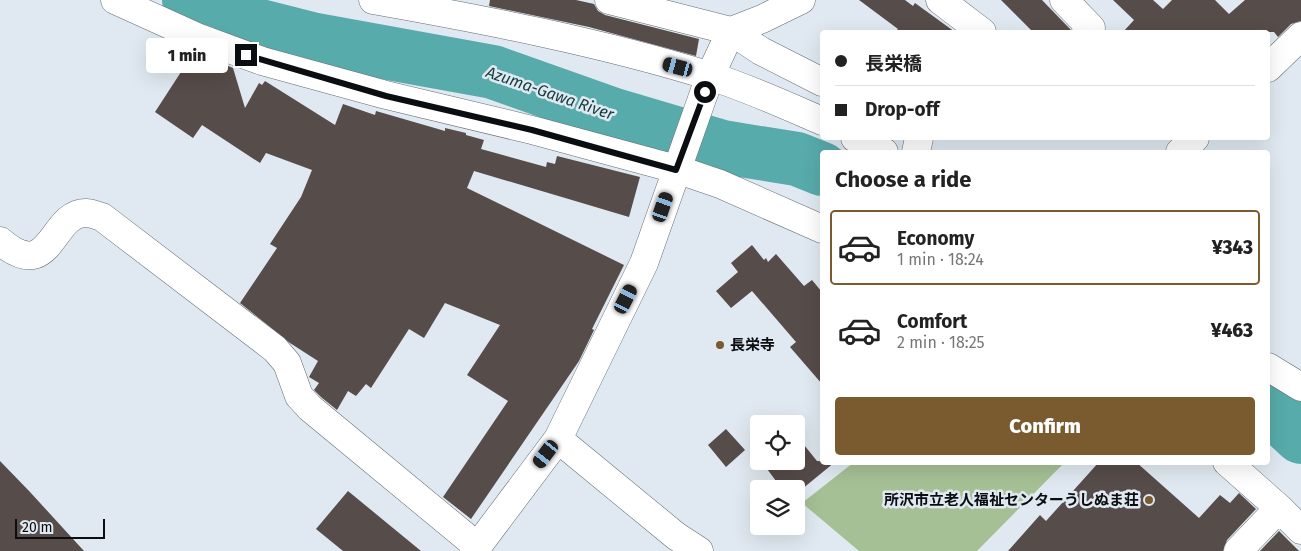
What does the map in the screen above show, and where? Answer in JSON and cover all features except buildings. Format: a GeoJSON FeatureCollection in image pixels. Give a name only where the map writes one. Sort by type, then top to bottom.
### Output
{"type":"FeatureCollection","features":[{"type":"Feature","properties":{"kind":"street"},"geometry":{"type":"LineString","coordinates":[[114,0],[199,38],[262,61],[386,96],[532,130],[680,160],[720,184],[820,228]]}},
{"type":"Feature","properties":{"kind":"street"},"geometry":{"type":"LineString","coordinates":[[373,0],[457,15],[613,49],[708,84],[760,95],[820,120]]}},
{"type":"Feature","properties":{"kind":"street"},"geometry":{"type":"LineString","coordinates":[[610,0],[731,31],[762,51],[820,81]]}},
{"type":"Feature","properties":{"kind":"street"},"geometry":{"type":"LineString","coordinates":[[0,242],[21,256],[33,256],[42,251],[70,219],[79,214],[87,213],[102,217],[275,348],[287,363],[300,396],[310,408],[476,549],[558,439],[644,263],[708,84],[731,31],[801,0]]}},
{"type":"Feature","properties":{"kind":"street"},"geometry":{"type":"LineString","coordinates":[[940,0],[979,30]]}},
{"type":"Feature","properties":{"kind":"street"},"geometry":{"type":"LineString","coordinates":[[1064,0],[1091,28],[1088,30]]}},
{"type":"Feature","properties":{"kind":"street"},"geometry":{"type":"LineString","coordinates":[[1270,66],[1301,36]]}},
{"type":"Feature","properties":{"kind":"street"},"geometry":{"type":"LineString","coordinates":[[859,140],[880,150]]}},
{"type":"Feature","properties":{"kind":"street"},"geometry":{"type":"LineString","coordinates":[[1182,150],[1193,140]]}},
{"type":"Feature","properties":{"kind":"street"},"geometry":{"type":"LineString","coordinates":[[1270,368],[1301,387]]}},
{"type":"Feature","properties":{"kind":"street"},"geometry":{"type":"LineString","coordinates":[[558,439],[676,536],[699,551]]}},
{"type":"Feature","properties":{"kind":"street"},"geometry":{"type":"LineString","coordinates":[[1230,465],[1301,530]]}},
{"type":"Feature","properties":{"kind":"street"},"geometry":{"type":"LineString","coordinates":[[1238,551],[1279,508]]}},
{"type":"Feature","properties":{"kind":"green space"},"geometry":{"type":"Polygon","coordinates":[[[850,465],[1062,465],[977,551],[859,551],[805,506],[805,501],[850,465]]]}},
{"type":"Feature","properties":{"kind":"waterway","name":"Azuma-Gawa River"},"geometry":{"type":"LineString","coordinates":[[189,0],[217,15],[311,39],[493,72],[614,115],[722,147],[797,159],[820,168]]}},
{"type":"Feature","properties":{"kind":"waterway","name":"Azuma-Gawa River"},"geometry":{"type":"LineString","coordinates":[[1270,410],[1301,437]]}},
{"type":"Feature","properties":{"kind":"place","name":"長栄寺"},"geometry":{"type":"Point","coordinates":[720,345]}},
{"type":"Feature","properties":{"kind":"place","name":"所沢市立老人福祉センターうしぬま荘"},"geometry":{"type":"Point","coordinates":[1149,500]}},
{"type":"Feature","properties":{"kind":"route"},"geometry":{"type":"LineString","coordinates":[[246,55],[386,96],[532,130],[676,170],[705,92]]}}]}
